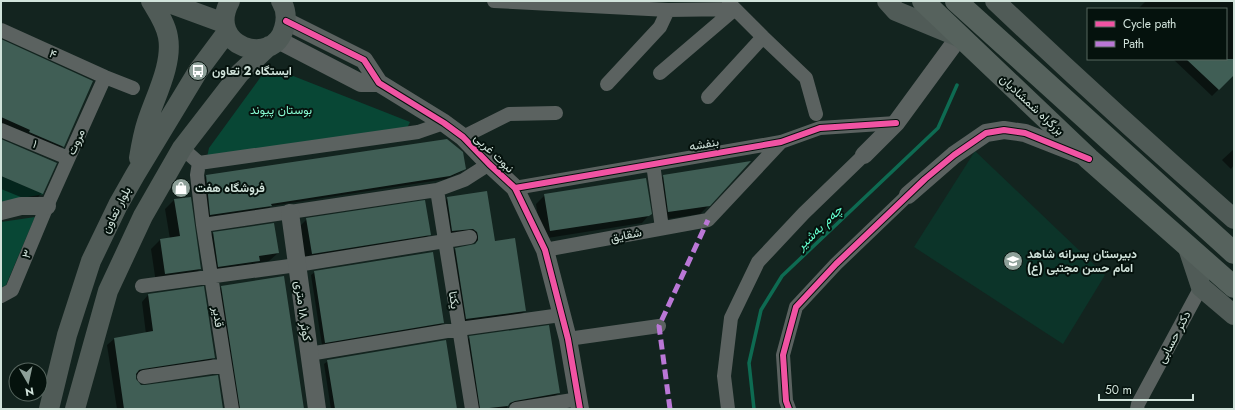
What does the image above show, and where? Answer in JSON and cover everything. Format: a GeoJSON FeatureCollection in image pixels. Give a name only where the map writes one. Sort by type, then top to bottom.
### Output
{"type":"FeatureCollection","features":[{"type":"Feature","properties":{"kind":"highway","name":"بزرگراه شمشادیان"},"geometry":{"type":"LineString","coordinates":[[923,1],[959,37],[1089,159],[1234,287]]}},
{"type":"Feature","properties":{"kind":"highway","name":"بزرگراه شمشادیان"},"geometry":{"type":"LineString","coordinates":[[956,1],[1234,253]]}},
{"type":"Feature","properties":{"kind":"main road"},"geometry":{"type":"LineString","coordinates":[[135,175],[146,124],[164,75],[169,52],[168,36],[162,21],[150,1]]}},
{"type":"Feature","properties":{"kind":"main road"},"geometry":{"type":"LineString","coordinates":[[164,1],[226,27]]}},
{"type":"Feature","properties":{"kind":"main road"},"geometry":{"type":"LineString","coordinates":[[230,1],[224,15],[226,27],[233,40],[241,46],[255,49],[273,43]]}},
{"type":"Feature","properties":{"kind":"main road"},"geometry":{"type":"LineString","coordinates":[[886,1],[896,11],[959,37]]}},
{"type":"Feature","properties":{"kind":"main road"},"geometry":{"type":"LineString","coordinates":[[995,1],[1173,166],[1234,219]]}},
{"type":"Feature","properties":{"kind":"main road"},"geometry":{"type":"LineString","coordinates":[[75,409],[108,291],[143,216],[182,148],[240,73],[284,31],[286,8]]}},
{"type":"Feature","properties":{"kind":"main road","name":"بلوار تعاون"},"geometry":{"type":"LineString","coordinates":[[49,409],[67,335],[91,261],[118,205],[135,175],[198,70],[226,27]]}},
{"type":"Feature","properties":{"kind":"main road"},"geometry":{"type":"LineString","coordinates":[[1187,245],[1201,287],[1234,315]]}},
{"type":"Feature","properties":{"kind":"street"},"geometry":{"type":"LineString","coordinates":[[494,1],[668,10],[731,5],[806,78],[816,114]]}},
{"type":"Feature","properties":{"kind":"street"},"geometry":{"type":"LineString","coordinates":[[660,73],[731,5]]}},
{"type":"Feature","properties":{"kind":"street","name":"نبوت غربی"},"geometry":{"type":"LineString","coordinates":[[286,8],[364,60],[378,83],[444,123],[463,137],[515,188],[545,250],[568,339],[579,404]]}},
{"type":"Feature","properties":{"kind":"street"},"geometry":{"type":"LineString","coordinates":[[607,84],[660,27],[668,10]]}},
{"type":"Feature","properties":{"kind":"street","name":"۴"},"geometry":{"type":"LineString","coordinates":[[1,30],[105,78],[133,88]]}},
{"type":"Feature","properties":{"kind":"street"},"geometry":{"type":"LineString","coordinates":[[708,97],[763,37]]}},
{"type":"Feature","properties":{"kind":"street"},"geometry":{"type":"LineString","coordinates":[[728,409],[724,376],[731,318],[758,262],[804,213],[896,123],[959,37]]}},
{"type":"Feature","properties":{"kind":"street","name":"نبوت غربی"},"geometry":{"type":"LineString","coordinates":[[273,43],[361,83],[378,83]]}},
{"type":"Feature","properties":{"kind":"street","name":"مروت"},"geometry":{"type":"LineString","coordinates":[[47,206],[105,78]]}},
{"type":"Feature","properties":{"kind":"street"},"geometry":{"type":"LineString","coordinates":[[463,137],[509,114],[556,113]]}},
{"type":"Feature","properties":{"kind":"street"},"geometry":{"type":"LineString","coordinates":[[182,148],[199,162],[418,132],[444,123]]}},
{"type":"Feature","properties":{"kind":"street","name":"بنفشه"},"geometry":{"type":"LineString","coordinates":[[515,188],[781,142],[820,128],[896,123]]}},
{"type":"Feature","properties":{"kind":"street","name":"۱"},"geometry":{"type":"LineString","coordinates":[[1,130],[68,158]]}},
{"type":"Feature","properties":{"kind":"street"},"geometry":{"type":"LineString","coordinates":[[789,409],[786,401],[783,355],[796,307],[836,264],[908,195],[954,155],[986,133],[1004,130],[1025,133],[1089,159]]}},
{"type":"Feature","properties":{"kind":"street","name":"شقایق"},"geometry":{"type":"LineString","coordinates":[[545,250],[708,220],[781,142]]}},
{"type":"Feature","properties":{"kind":"street","name":"قدیر"},"geometry":{"type":"LineString","coordinates":[[199,162],[197,175],[203,225],[232,409]]}},
{"type":"Feature","properties":{"kind":"street"},"geometry":{"type":"LineString","coordinates":[[203,225],[437,190],[464,180],[489,164]]}},
{"type":"Feature","properties":{"kind":"street"},"geometry":{"type":"LineString","coordinates":[[653,164],[662,228]]}},
{"type":"Feature","properties":{"kind":"street","name":"یکتا"},"geometry":{"type":"LineString","coordinates":[[437,190],[472,409]]}},
{"type":"Feature","properties":{"kind":"street"},"geometry":{"type":"LineString","coordinates":[[1,211],[21,206],[47,206]]}},
{"type":"Feature","properties":{"kind":"street","name":"۳"},"geometry":{"type":"LineString","coordinates":[[1,296],[12,290],[47,206]]}},
{"type":"Feature","properties":{"kind":"street","name":"کوثر ۱۸ متری"},"geometry":{"type":"LineString","coordinates":[[290,213],[317,409]]}},
{"type":"Feature","properties":{"kind":"street"},"geometry":{"type":"LineString","coordinates":[[142,286],[211,277],[470,237]]}},
{"type":"Feature","properties":{"kind":"street","name":"دکتر حسابی"},"geometry":{"type":"LineString","coordinates":[[1137,409],[1138,404],[1201,287]]}},
{"type":"Feature","properties":{"kind":"street"},"geometry":{"type":"LineString","coordinates":[[309,354],[459,329],[561,315]]}},
{"type":"Feature","properties":{"kind":"street"},"geometry":{"type":"LineString","coordinates":[[568,339],[659,326]]}},
{"type":"Feature","properties":{"kind":"street"},"geometry":{"type":"LineString","coordinates":[[144,377],[225,365]]}},
{"type":"Feature","properties":{"kind":"street"},"geometry":{"type":"LineString","coordinates":[[516,409],[579,404]]}},
{"type":"Feature","properties":{"kind":"shaded area","name":"دبیرستان پسرانه شاهد امام حسن مجتبی (ع)"},"geometry":{"type":"Polygon","coordinates":[[[975,151],[1105,275],[1063,344],[914,247],[975,151]]]}},
{"type":"Feature","properties":{"kind":"green space","name":"بوستان پیوند"},"geometry":{"type":"Polygon","coordinates":[[[278,70],[410,122],[407,128],[207,157],[209,148],[265,71],[278,70]]]}},
{"type":"Feature","properties":{"kind":"green space"},"geometry":{"type":"Polygon","coordinates":[[[1,176],[44,194],[1,202],[1,176]]]}},
{"type":"Feature","properties":{"kind":"green space"},"geometry":{"type":"Polygon","coordinates":[[[35,217],[6,285],[1,288],[1,222],[35,217]]]}},
{"type":"Feature","properties":{"kind":"building"},"geometry":{"type":"Polygon","coordinates":[[[1,39],[93,81],[64,147],[29,132],[30,130],[1,117],[1,39]]]}},
{"type":"Feature","properties":{"kind":"building"},"geometry":{"type":"Polygon","coordinates":[[[1234,59],[1234,75],[1219,90],[1187,60],[1234,59]]]}},
{"type":"Feature","properties":{"kind":"building"},"geometry":{"type":"Polygon","coordinates":[[[1,139],[57,163],[43,194],[1,176],[1,139]]]}},
{"type":"Feature","properties":{"kind":"building"},"geometry":{"type":"Polygon","coordinates":[[[447,139],[463,152],[466,169],[450,176],[210,215],[206,175],[447,139]]]}},
{"type":"Feature","properties":{"kind":"building"},"geometry":{"type":"Polygon","coordinates":[[[751,161],[710,206],[668,212],[663,175],[751,161]]]}},
{"type":"Feature","properties":{"kind":"building"},"geometry":{"type":"Polygon","coordinates":[[[646,178],[652,214],[649,216],[550,231],[544,194],[646,178]]]}},
{"type":"Feature","properties":{"kind":"building"},"geometry":{"type":"Polygon","coordinates":[[[487,191],[495,241],[515,238],[526,311],[466,319],[455,248],[475,244],[478,240],[478,236],[477,232],[473,229],[452,231],[447,197],[487,191]]]}},
{"type":"Feature","properties":{"kind":"building"},"geometry":{"type":"Polygon","coordinates":[[[191,197],[201,269],[165,274],[160,239],[180,236],[174,199],[191,197]]]}},
{"type":"Feature","properties":{"kind":"building"},"geometry":{"type":"Polygon","coordinates":[[[425,200],[431,235],[312,254],[306,218],[425,200]]]}},
{"type":"Feature","properties":{"kind":"building"},"geometry":{"type":"Polygon","coordinates":[[[274,223],[279,253],[259,256],[260,261],[218,267],[213,232],[274,223]]]}},
{"type":"Feature","properties":{"kind":"building"},"geometry":{"type":"Polygon","coordinates":[[[433,252],[444,323],[325,343],[314,271],[433,252]]]}},
{"type":"Feature","properties":{"kind":"building"},"geometry":{"type":"Polygon","coordinates":[[[284,276],[304,409],[240,409],[221,286],[284,276]]]}},
{"type":"Feature","properties":{"kind":"building"},"geometry":{"type":"Polygon","coordinates":[[[204,286],[215,358],[139,370],[136,374],[136,379],[141,385],[145,385],[218,375],[223,409],[124,409],[114,338],[153,331],[148,294],[204,286]]]}},
{"type":"Feature","properties":{"kind":"building"},"geometry":{"type":"Polygon","coordinates":[[[549,325],[560,393],[515,401],[510,403],[508,406],[480,409],[469,336],[549,325]]]}},
{"type":"Feature","properties":{"kind":"building"},"geometry":{"type":"Polygon","coordinates":[[[446,340],[457,409],[335,409],[327,360],[446,340]]]}},
{"type":"Feature","properties":{"kind":"waterway","name":"چەم بەشیر"},"geometry":{"type":"LineString","coordinates":[[754,409],[749,363],[761,310],[782,276],[938,128],[957,85]]}},
{"type":"Feature","properties":{"kind":"marked path"},"geometry":{"type":"LineString","coordinates":[[670,409],[659,326],[708,220]]}},
{"type":"Feature","properties":{"kind":"cycle path"},"geometry":{"type":"LineString","coordinates":[[286,21],[364,60],[379,83],[444,123],[463,137],[515,188],[545,250],[568,339],[580,409]]}},
{"type":"Feature","properties":{"kind":"cycle path"},"geometry":{"type":"LineString","coordinates":[[515,188],[781,142],[820,128],[896,123]]}},
{"type":"Feature","properties":{"kind":"cycle path"},"geometry":{"type":"LineString","coordinates":[[789,409],[786,401],[783,355],[796,307],[836,264],[925,179],[954,155],[986,133],[1004,130],[1025,133],[1089,159]]}},
{"type":"Feature","properties":{"kind":"place","name":"ایستگاه 2 تعاون"},"geometry":{"type":"Point","coordinates":[198,71]}},
{"type":"Feature","properties":{"kind":"place","name":"فروشگاه هفت"},"geometry":{"type":"Point","coordinates":[181,188]}},
{"type":"Feature","properties":{"kind":"place","name":"دبیرستان پسرانه شاهد امام حسن مجتبی (ع)"},"geometry":{"type":"Point","coordinates":[1013,261]}}]}
